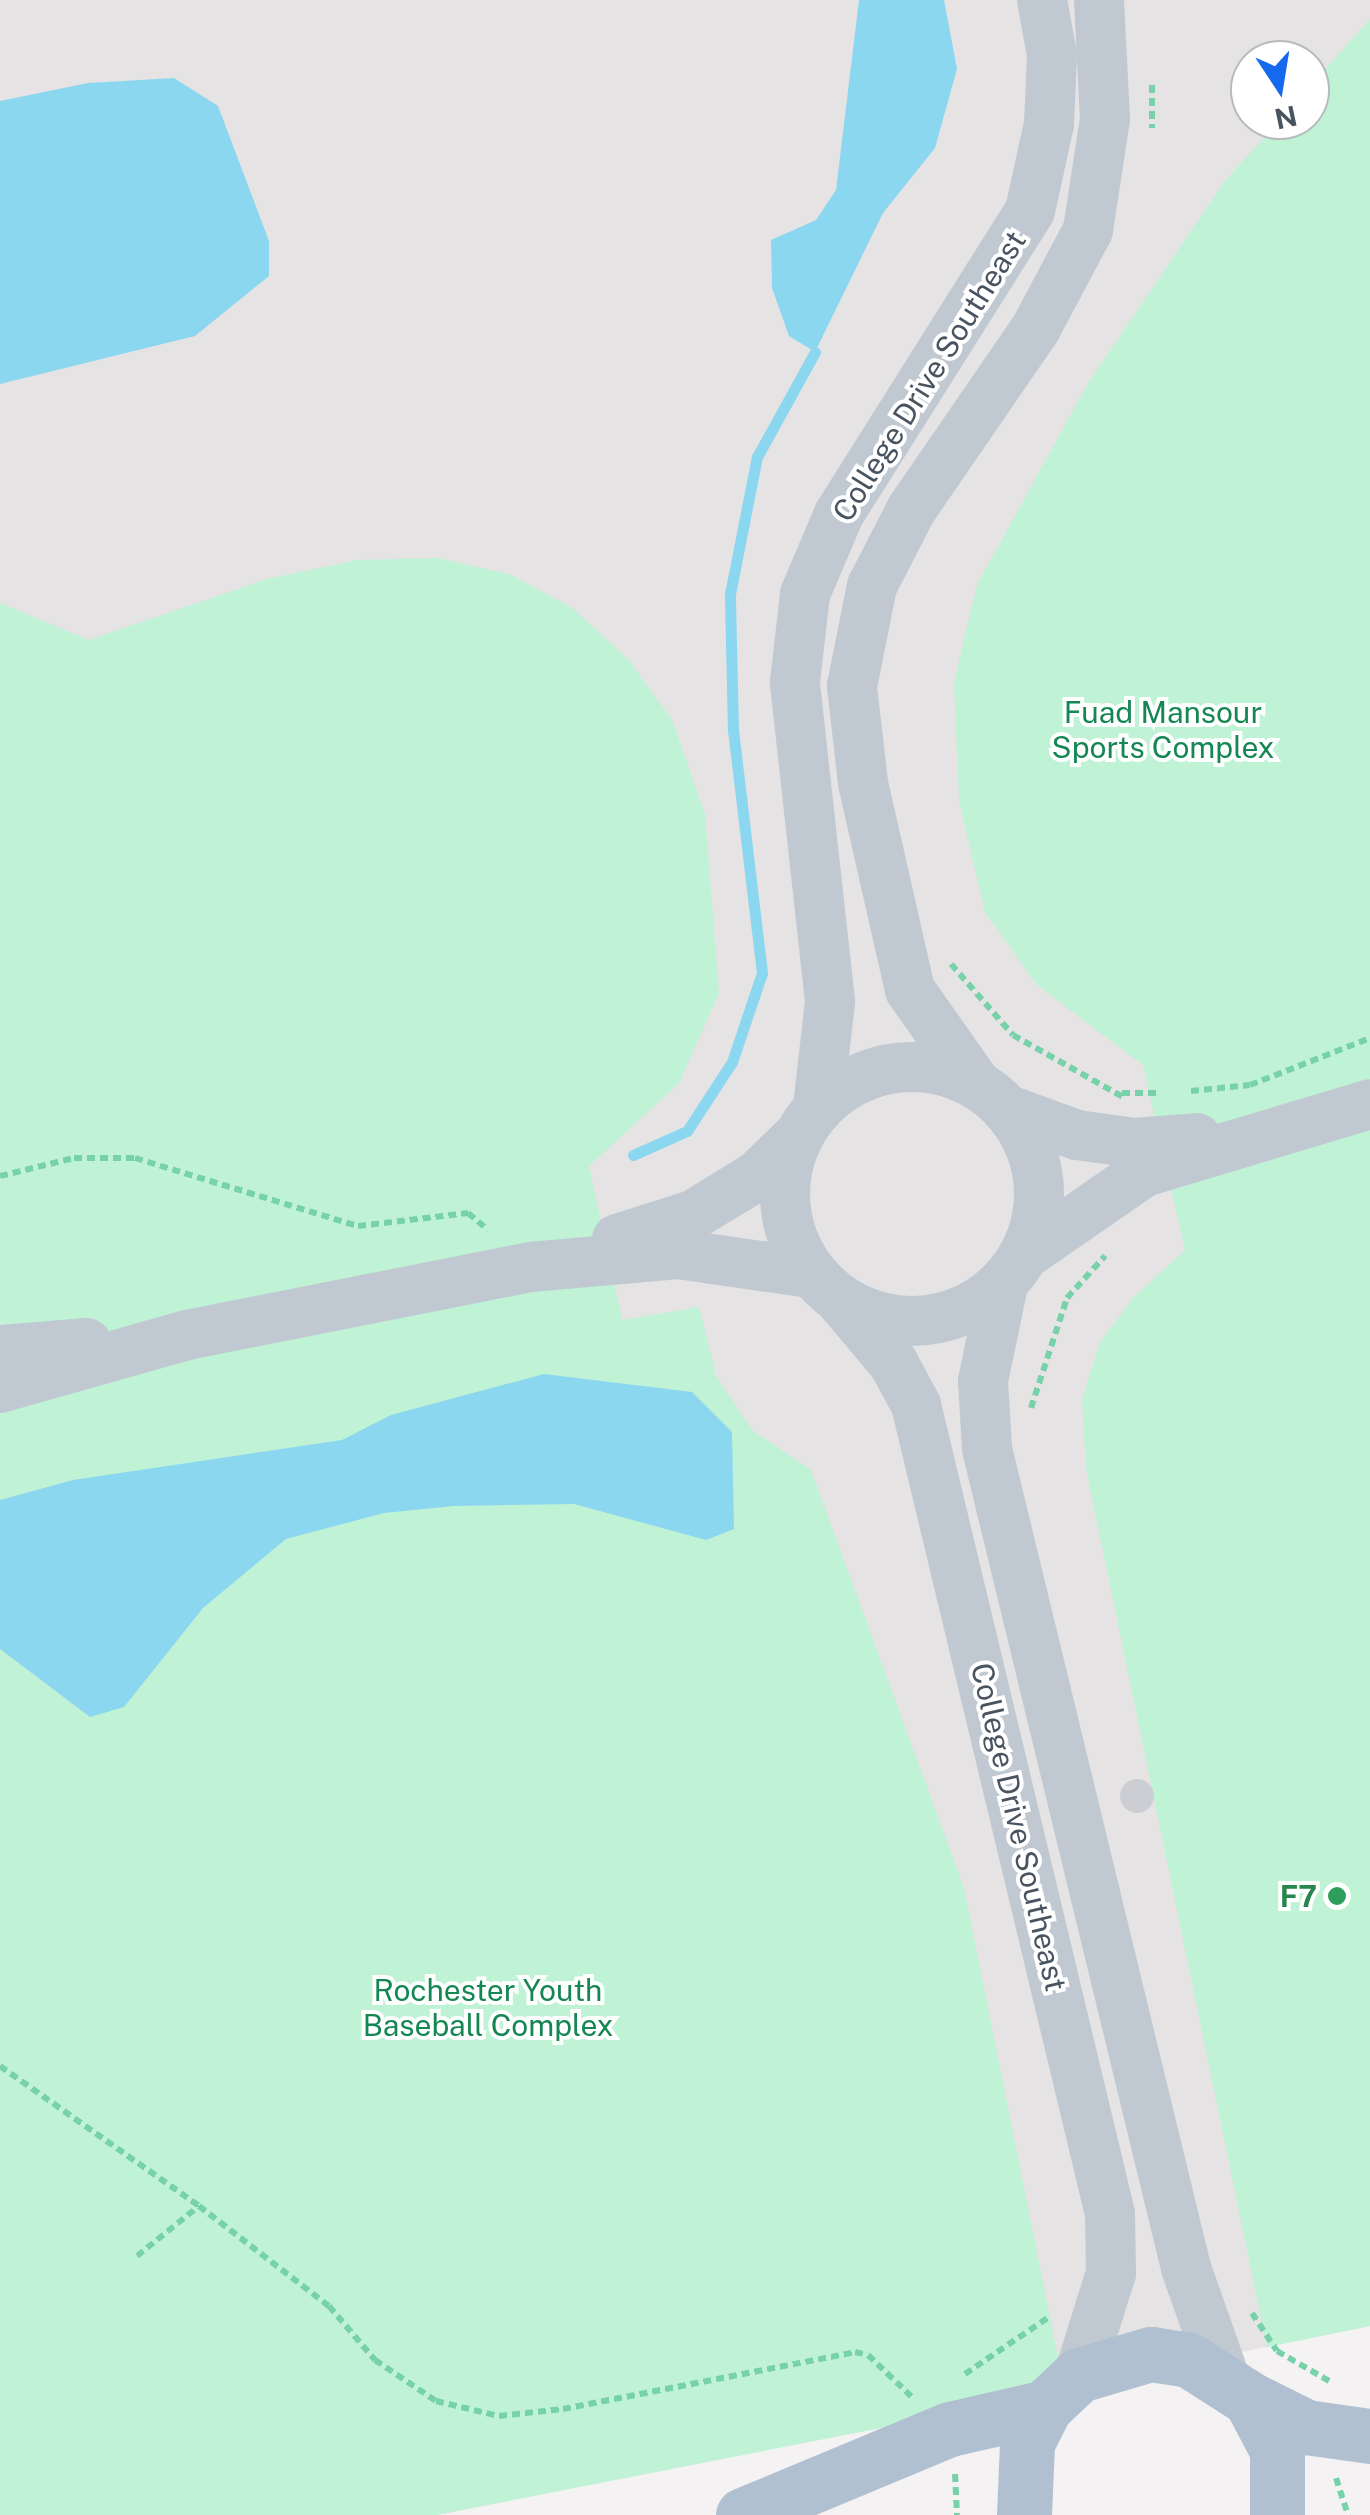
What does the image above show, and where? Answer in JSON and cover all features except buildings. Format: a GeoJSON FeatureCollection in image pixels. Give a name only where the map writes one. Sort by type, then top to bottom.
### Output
{"type":"FeatureCollection","features":[{"type":"Feature","properties":{"kind":"main road"},"geometry":{"type":"LineString","coordinates":[[743,2515],[950,2429],[1062,2391],[1151,2354],[1237,2388],[1306,2427],[1370,2436]]}},
{"type":"Feature","properties":{"kind":"main road"},"geometry":{"type":"LineString","coordinates":[[1237,2388],[1277,2450],[1277,2515]]}},
{"type":"Feature","properties":{"kind":"main road"},"geometry":{"type":"LineString","coordinates":[[1024,2515],[1026,2444],[1062,2391]]}},
{"type":"Feature","properties":{"kind":"street","name":"College Drive Southeast"},"geometry":{"type":"LineString","coordinates":[[807,1122],[830,1001],[795,682],[805,594],[839,514],[1030,211],[1049,124],[1052,54],[1042,0]]}},
{"type":"Feature","properties":{"kind":"street","name":"College Drive Southeast"},"geometry":{"type":"LineString","coordinates":[[992,1096],[910,990],[863,782],[852,686],[872,586],[911,510],[1036,328],[1088,230],[1106,119],[1099,0]]}},
{"type":"Feature","properties":{"kind":"street"},"geometry":{"type":"LineString","coordinates":[[530,1267],[693,1215],[756,1176],[807,1122],[881,1070],[927,1066],[1077,1136],[1134,1142],[1306,1129]]}},
{"type":"Feature","properties":{"kind":"street"},"geometry":{"type":"LineString","coordinates":[[992,1096],[1040,1182],[1015,1269]]}},
{"type":"Feature","properties":{"kind":"street"},"geometry":{"type":"LineString","coordinates":[[0,1388],[187,1335],[530,1267],[678,1254],[825,1287],[882,1319],[926,1322],[966,1310],[1144,1172],[1306,1129],[1370,1104]]}},
{"type":"Feature","properties":{"kind":"street"},"geometry":{"type":"LineString","coordinates":[[807,1122],[784,1200],[825,1287]]}},
{"type":"Feature","properties":{"kind":"street","name":"College Drive Southeast"},"geometry":{"type":"LineString","coordinates":[[1015,1269],[983,1381],[987,1450],[1186,2268],[1237,2388]]}},
{"type":"Feature","properties":{"kind":"street","name":"College Drive Southeast"},"geometry":{"type":"LineString","coordinates":[[825,1287],[894,1364],[925,1436],[1110,2214],[1112,2273],[1062,2391]]}},
{"type":"Feature","properties":{"kind":"street"},"geometry":{"type":"LineString","coordinates":[[0,1350],[187,1335]]}},
{"type":"Feature","properties":{"kind":"path"},"geometry":{"type":"LineString","coordinates":[[1149,147],[1151,78]]}},
{"type":"Feature","properties":{"kind":"path"},"geometry":{"type":"LineString","coordinates":[[943,952],[1013,1036],[1122,1092],[1166,1093]]}},
{"type":"Feature","properties":{"kind":"path"},"geometry":{"type":"LineString","coordinates":[[1183,1092],[1250,1085],[1370,1038]]}},
{"type":"Feature","properties":{"kind":"path"},"geometry":{"type":"LineString","coordinates":[[1122,1092],[1134,1142]]}},
{"type":"Feature","properties":{"kind":"path"},"geometry":{"type":"LineString","coordinates":[[0,1176],[74,1158],[135,1158],[358,1226],[468,1213],[530,1267]]}},
{"type":"Feature","properties":{"kind":"path"},"geometry":{"type":"LineString","coordinates":[[1033,1427],[1046,1346],[1067,1298],[1111,1250]]}},
{"type":"Feature","properties":{"kind":"path"},"geometry":{"type":"LineString","coordinates":[[0,2066],[200,2206],[328,2306],[375,2360],[436,2401],[498,2416],[563,2409],[855,2352],[917,2402]]}},
{"type":"Feature","properties":{"kind":"path"},"geometry":{"type":"LineString","coordinates":[[137,2256],[200,2206]]}},
{"type":"Feature","properties":{"kind":"path"},"geometry":{"type":"LineString","coordinates":[[950,2383],[1032,2335],[1060,2306]]}},
{"type":"Feature","properties":{"kind":"shaded area"},"geometry":{"type":"Polygon","coordinates":[[[0,0],[1370,0],[1370,2326],[437,2515],[0,2515],[0,0]]]}},
{"type":"Feature","properties":{"kind":"green space","name":"Fuad Mansour Sports Complex"},"geometry":{"type":"Polygon","coordinates":[[[1370,19],[1370,2326],[1267,2347],[1086,1469],[1082,1399],[1100,1342],[1134,1297],[1185,1250],[1143,1065],[1037,985],[985,912],[959,801],[954,682],[977,585],[1088,383],[1225,181],[1262,140],[1330,140],[1330,64],[1370,19]]]}},
{"type":"Feature","properties":{"kind":"green space","name":"Rochester Youth Baseball Complex"},"geometry":{"type":"Polygon","coordinates":[[[437,558],[509,574],[571,607],[628,659],[672,720],[705,814],[719,993],[679,1083],[589,1166],[622,1320],[699,1307],[716,1376],[753,1431],[811,1470],[964,1888],[1065,2392],[437,2515],[0,2515],[0,603],[89,640],[267,579],[357,560],[437,558]]]}},
{"type":"Feature","properties":{"kind":"water"},"geometry":{"type":"Polygon","coordinates":[[[859,0],[944,0],[957,69],[935,148],[883,213],[815,352],[789,336],[772,288],[771,240],[816,220],[836,190],[859,0]]]}},
{"type":"Feature","properties":{"kind":"water"},"geometry":{"type":"Polygon","coordinates":[[[174,78],[218,106],[269,241],[269,276],[195,336],[0,384],[0,101],[88,83],[174,78]]]}},
{"type":"Feature","properties":{"kind":"water"},"geometry":{"type":"Polygon","coordinates":[[[544,1374],[692,1392],[732,1432],[734,1529],[706,1540],[574,1504],[454,1506],[384,1513],[286,1539],[203,1608],[124,1707],[90,1717],[0,1649],[0,1500],[73,1480],[342,1440],[391,1415],[544,1374]]]}},
{"type":"Feature","properties":{"kind":"waterway"},"geometry":{"type":"LineString","coordinates":[[633,1155],[687,1131],[732,1062],[762,973],[733,731],[730,594],[757,457],[815,352]]}},
{"type":"Feature","properties":{"kind":"place","name":"F7"},"geometry":{"type":"Point","coordinates":[1337,1896]}}]}
